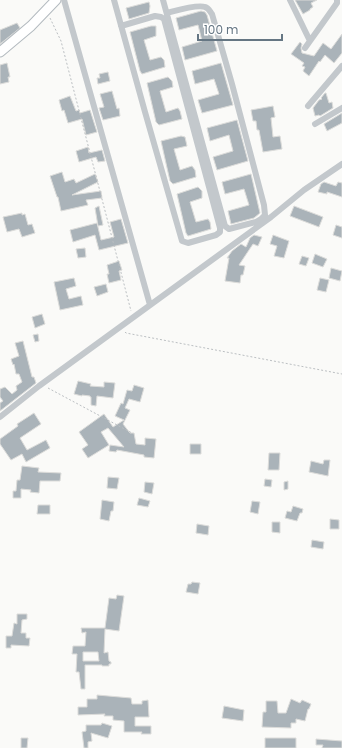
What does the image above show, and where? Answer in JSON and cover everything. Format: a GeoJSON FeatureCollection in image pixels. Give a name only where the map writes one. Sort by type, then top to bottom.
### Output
{"type":"FeatureCollection","features":[{"type":"Feature","properties":{"kind":"main road"},"geometry":{"type":"LineString","coordinates":[[0,52],[31,26],[56,0]]}},
{"type":"Feature","properties":{"kind":"street"},"geometry":{"type":"LineString","coordinates":[[64,0],[150,306]]}},
{"type":"Feature","properties":{"kind":"street"},"geometry":{"type":"LineString","coordinates":[[114,0],[121,26],[145,112],[182,241],[188,243],[216,235],[220,232],[220,228],[164,19],[155,16],[121,26]]}},
{"type":"Feature","properties":{"kind":"street"},"geometry":{"type":"LineString","coordinates":[[163,0],[225,226],[229,229],[260,221],[265,215],[264,205],[212,14],[203,6],[167,13]]}},
{"type":"Feature","properties":{"kind":"street"},"geometry":{"type":"LineString","coordinates":[[290,0],[310,41]]}},
{"type":"Feature","properties":{"kind":"street"},"geometry":{"type":"LineString","coordinates":[[306,48],[335,1]]}},
{"type":"Feature","properties":{"kind":"street"},"geometry":{"type":"LineString","coordinates":[[308,106],[342,66]]}},
{"type":"Feature","properties":{"kind":"street"},"geometry":{"type":"LineString","coordinates":[[315,124],[342,108]]}},
{"type":"Feature","properties":{"kind":"street"},"geometry":{"type":"LineString","coordinates":[[0,417],[42,384],[271,217],[304,190],[342,164]]}},
{"type":"Feature","properties":{"kind":"path"},"geometry":{"type":"LineString","coordinates":[[46,10],[61,41],[133,318]]}},
{"type":"Feature","properties":{"kind":"path"},"geometry":{"type":"LineString","coordinates":[[120,328],[126,333],[342,374]]}},
{"type":"Feature","properties":{"kind":"path"},"geometry":{"type":"LineString","coordinates":[[42,384],[132,433]]}},
{"type":"Feature","properties":{"kind":"building"},"geometry":{"type":"Polygon","coordinates":[[[295,0],[317,0],[311,3],[313,7],[310,10],[303,14],[295,0]]]}},
{"type":"Feature","properties":{"kind":"building"},"geometry":{"type":"Polygon","coordinates":[[[149,2],[149,13],[129,19],[126,8],[149,2]]]}},
{"type":"Feature","properties":{"kind":"building"},"geometry":{"type":"Polygon","coordinates":[[[201,11],[205,12],[207,15],[217,51],[185,60],[182,47],[202,41],[198,25],[179,30],[176,18],[201,11]]]}},
{"type":"Feature","properties":{"kind":"building"},"geometry":{"type":"Polygon","coordinates":[[[17,23],[20,28],[0,44],[0,30],[17,23]]]}},
{"type":"Feature","properties":{"kind":"building"},"geometry":{"type":"Polygon","coordinates":[[[156,26],[156,36],[144,40],[150,60],[161,57],[164,60],[165,67],[142,74],[130,32],[156,26]]]}},
{"type":"Feature","properties":{"kind":"building"},"geometry":{"type":"Polygon","coordinates":[[[342,34],[342,53],[334,63],[325,55],[309,76],[303,71],[305,67],[302,66],[304,63],[291,54],[300,42],[302,44],[302,53],[314,56],[323,43],[331,49],[342,34]]]}},
{"type":"Feature","properties":{"kind":"building"},"geometry":{"type":"Polygon","coordinates":[[[7,63],[10,77],[8,77],[9,82],[0,84],[0,65],[7,63]]]}},
{"type":"Feature","properties":{"kind":"building"},"geometry":{"type":"Polygon","coordinates":[[[221,63],[233,105],[202,113],[198,100],[219,94],[214,79],[195,84],[192,71],[221,63]]]}},
{"type":"Feature","properties":{"kind":"building"},"geometry":{"type":"Polygon","coordinates":[[[108,72],[110,81],[98,84],[97,78],[100,78],[99,74],[108,72]]]}},
{"type":"Feature","properties":{"kind":"building"},"geometry":{"type":"Polygon","coordinates":[[[168,77],[172,81],[173,87],[160,91],[166,112],[178,108],[182,119],[159,125],[156,122],[147,83],[168,77]]]}},
{"type":"Feature","properties":{"kind":"building"},"geometry":{"type":"Polygon","coordinates":[[[112,91],[117,109],[119,108],[120,116],[103,120],[99,108],[104,107],[100,94],[112,91]]]}},
{"type":"Feature","properties":{"kind":"building"},"geometry":{"type":"Polygon","coordinates":[[[325,93],[329,103],[332,102],[333,108],[320,116],[315,116],[313,108],[319,100],[322,99],[321,98],[325,93]]]}},
{"type":"Feature","properties":{"kind":"building"},"geometry":{"type":"Polygon","coordinates":[[[70,96],[76,111],[79,110],[80,113],[90,110],[97,132],[86,135],[82,119],[68,123],[64,110],[62,111],[59,100],[70,96]]]}},
{"type":"Feature","properties":{"kind":"building"},"geometry":{"type":"Polygon","coordinates":[[[273,106],[275,117],[271,118],[273,137],[280,136],[282,149],[263,152],[259,130],[257,130],[256,121],[253,121],[251,110],[273,106]]]}},
{"type":"Feature","properties":{"kind":"building"},"geometry":{"type":"Polygon","coordinates":[[[342,113],[342,123],[327,131],[324,124],[342,113]]]}},
{"type":"Feature","properties":{"kind":"building"},"geometry":{"type":"Polygon","coordinates":[[[237,120],[248,161],[217,170],[213,157],[233,151],[229,135],[210,141],[207,128],[237,120]]]}},
{"type":"Feature","properties":{"kind":"building"},"geometry":{"type":"Polygon","coordinates":[[[181,136],[185,137],[187,146],[174,149],[180,170],[192,166],[195,170],[196,177],[173,184],[170,181],[161,141],[181,136]]]}},
{"type":"Feature","properties":{"kind":"building"},"geometry":{"type":"Polygon","coordinates":[[[88,147],[89,153],[102,150],[105,161],[98,162],[96,157],[79,162],[76,151],[88,147]]]}},
{"type":"Feature","properties":{"kind":"building"},"geometry":{"type":"Polygon","coordinates":[[[62,172],[65,182],[74,179],[76,183],[95,174],[98,182],[72,195],[101,191],[102,198],[86,200],[88,205],[61,211],[58,197],[50,176],[62,172]]]}},
{"type":"Feature","properties":{"kind":"building"},"geometry":{"type":"Polygon","coordinates":[[[251,174],[260,213],[254,218],[231,224],[228,211],[249,205],[244,189],[225,194],[222,182],[251,174]]]}},
{"type":"Feature","properties":{"kind":"building"},"geometry":{"type":"Polygon","coordinates":[[[324,182],[336,186],[338,182],[342,183],[342,197],[327,192],[327,194],[318,192],[321,184],[324,182]]]}},
{"type":"Feature","properties":{"kind":"building"},"geometry":{"type":"Polygon","coordinates":[[[198,187],[202,191],[202,198],[190,202],[196,222],[208,219],[211,229],[188,236],[177,194],[198,187]]]}},
{"type":"Feature","properties":{"kind":"building"},"geometry":{"type":"Polygon","coordinates":[[[99,206],[103,225],[98,226],[95,208],[99,206]]]}},
{"type":"Feature","properties":{"kind":"building"},"geometry":{"type":"Polygon","coordinates":[[[294,206],[323,217],[319,227],[290,216],[294,206]]]}},
{"type":"Feature","properties":{"kind":"building"},"geometry":{"type":"Polygon","coordinates":[[[22,213],[22,215],[25,214],[28,225],[32,224],[35,233],[22,237],[19,229],[7,232],[3,217],[22,213]]]}},
{"type":"Feature","properties":{"kind":"building"},"geometry":{"type":"Polygon","coordinates":[[[121,219],[128,243],[99,250],[95,235],[73,242],[70,230],[97,223],[101,240],[114,237],[110,222],[121,219]]]}},
{"type":"Feature","properties":{"kind":"building"},"geometry":{"type":"Polygon","coordinates":[[[336,225],[342,227],[342,238],[333,235],[336,225]]]}},
{"type":"Feature","properties":{"kind":"building"},"geometry":{"type":"Polygon","coordinates":[[[254,235],[262,237],[258,246],[253,244],[239,265],[245,266],[243,275],[241,275],[240,283],[225,281],[229,258],[227,258],[232,251],[241,244],[246,247],[250,238],[254,235]]]}},
{"type":"Feature","properties":{"kind":"building"},"geometry":{"type":"Polygon","coordinates":[[[273,235],[289,241],[284,258],[274,256],[277,246],[270,244],[273,235]]]}},
{"type":"Feature","properties":{"kind":"building"},"geometry":{"type":"Polygon","coordinates":[[[85,248],[86,257],[78,258],[76,249],[85,248]]]}},
{"type":"Feature","properties":{"kind":"building"},"geometry":{"type":"Polygon","coordinates":[[[315,254],[327,259],[323,267],[312,263],[315,254]]]}},
{"type":"Feature","properties":{"kind":"building"},"geometry":{"type":"Polygon","coordinates":[[[302,256],[309,258],[306,266],[299,264],[302,256]]]}},
{"type":"Feature","properties":{"kind":"building"},"geometry":{"type":"Polygon","coordinates":[[[119,261],[122,270],[119,271],[121,280],[109,283],[107,265],[119,261]]]}},
{"type":"Feature","properties":{"kind":"building"},"geometry":{"type":"Polygon","coordinates":[[[331,268],[342,271],[340,281],[329,278],[331,268]]]}},
{"type":"Feature","properties":{"kind":"building"},"geometry":{"type":"Polygon","coordinates":[[[74,278],[76,286],[66,289],[69,299],[81,296],[83,305],[60,310],[54,282],[74,278]]]}},
{"type":"Feature","properties":{"kind":"building"},"geometry":{"type":"Polygon","coordinates":[[[320,278],[329,280],[326,292],[317,290],[320,278]]]}},
{"type":"Feature","properties":{"kind":"building"},"geometry":{"type":"Polygon","coordinates":[[[106,284],[108,292],[97,296],[94,287],[106,284]]]}},
{"type":"Feature","properties":{"kind":"building"},"geometry":{"type":"Polygon","coordinates":[[[42,314],[45,324],[35,328],[32,317],[42,314]]]}},
{"type":"Feature","properties":{"kind":"building"},"geometry":{"type":"Polygon","coordinates":[[[38,334],[39,341],[35,342],[33,335],[38,334]]]}},
{"type":"Feature","properties":{"kind":"building"},"geometry":{"type":"Polygon","coordinates":[[[23,341],[32,377],[34,377],[36,383],[0,411],[0,403],[3,401],[0,397],[0,389],[5,387],[12,394],[17,390],[16,386],[22,382],[19,374],[16,374],[14,364],[13,365],[11,359],[19,356],[15,343],[23,341]]]}},
{"type":"Feature","properties":{"kind":"building"},"geometry":{"type":"Polygon","coordinates":[[[78,381],[91,384],[90,386],[104,387],[104,382],[115,383],[113,398],[97,396],[96,406],[91,405],[90,396],[74,394],[78,381]]]}},
{"type":"Feature","properties":{"kind":"building"},"geometry":{"type":"Polygon","coordinates":[[[134,385],[144,388],[140,402],[129,399],[125,408],[130,410],[123,424],[130,433],[134,433],[136,444],[145,445],[145,438],[156,439],[154,458],[117,450],[116,452],[109,451],[110,445],[124,447],[108,428],[101,432],[109,445],[88,458],[82,449],[88,445],[79,432],[104,414],[113,427],[124,420],[115,416],[121,403],[123,404],[127,390],[132,391],[134,385]]]}},
{"type":"Feature","properties":{"kind":"building"},"geometry":{"type":"Polygon","coordinates":[[[34,413],[41,424],[20,438],[27,450],[46,440],[50,448],[26,462],[22,454],[11,460],[0,444],[0,439],[18,426],[17,424],[34,413]]]}},
{"type":"Feature","properties":{"kind":"building"},"geometry":{"type":"Polygon","coordinates":[[[190,444],[201,444],[201,454],[190,454],[190,444]]]}},
{"type":"Feature","properties":{"kind":"building"},"geometry":{"type":"Polygon","coordinates":[[[269,453],[280,453],[279,470],[268,470],[269,453]]]}},
{"type":"Feature","properties":{"kind":"building"},"geometry":{"type":"Polygon","coordinates":[[[324,460],[330,460],[328,476],[309,472],[311,461],[323,464],[324,460]]]}},
{"type":"Feature","properties":{"kind":"building"},"geometry":{"type":"Polygon","coordinates":[[[22,466],[39,468],[38,472],[61,473],[60,481],[40,481],[39,493],[21,489],[21,498],[13,498],[13,491],[16,491],[17,480],[20,480],[22,466]]]}},
{"type":"Feature","properties":{"kind":"building"},"geometry":{"type":"Polygon","coordinates":[[[108,477],[119,478],[117,489],[107,488],[108,477]]]}},
{"type":"Feature","properties":{"kind":"building"},"geometry":{"type":"Polygon","coordinates":[[[265,479],[272,480],[271,487],[264,486],[265,479]]]}},
{"type":"Feature","properties":{"kind":"building"},"geometry":{"type":"Polygon","coordinates":[[[288,481],[288,489],[284,490],[284,482],[288,481]]]}},
{"type":"Feature","properties":{"kind":"building"},"geometry":{"type":"Polygon","coordinates":[[[145,482],[154,483],[152,494],[144,492],[145,482]]]}},
{"type":"Feature","properties":{"kind":"building"},"geometry":{"type":"Polygon","coordinates":[[[139,498],[150,501],[148,507],[137,505],[139,498]]]}},
{"type":"Feature","properties":{"kind":"building"},"geometry":{"type":"Polygon","coordinates":[[[102,500],[114,502],[113,511],[111,511],[109,521],[100,519],[102,500]]]}},
{"type":"Feature","properties":{"kind":"building"},"geometry":{"type":"Polygon","coordinates":[[[252,501],[260,502],[258,514],[250,512],[252,501]]]}},
{"type":"Feature","properties":{"kind":"building"},"geometry":{"type":"Polygon","coordinates":[[[38,505],[50,505],[50,514],[37,514],[38,505]]]}},
{"type":"Feature","properties":{"kind":"building"},"geometry":{"type":"Polygon","coordinates":[[[293,506],[303,509],[297,521],[285,518],[287,511],[291,512],[293,506]]]}},
{"type":"Feature","properties":{"kind":"building"},"geometry":{"type":"Polygon","coordinates":[[[330,519],[339,520],[339,529],[330,529],[330,519]]]}},
{"type":"Feature","properties":{"kind":"building"},"geometry":{"type":"Polygon","coordinates":[[[272,522],[280,522],[280,533],[272,532],[272,522]]]}},
{"type":"Feature","properties":{"kind":"building"},"geometry":{"type":"Polygon","coordinates":[[[197,524],[209,526],[208,535],[196,533],[197,524]]]}},
{"type":"Feature","properties":{"kind":"building"},"geometry":{"type":"Polygon","coordinates":[[[312,540],[324,542],[323,549],[311,547],[312,540]]]}},
{"type":"Feature","properties":{"kind":"building"},"geometry":{"type":"Polygon","coordinates":[[[192,582],[200,583],[198,594],[186,592],[188,584],[191,584],[192,582]]]}},
{"type":"Feature","properties":{"kind":"building"},"geometry":{"type":"Polygon","coordinates":[[[117,595],[124,596],[119,631],[105,629],[104,653],[108,652],[109,661],[111,664],[109,664],[109,666],[85,665],[85,689],[81,689],[79,672],[76,672],[77,654],[72,654],[73,646],[85,646],[86,632],[82,633],[81,628],[105,628],[109,598],[116,599],[117,595]],[[83,652],[83,661],[99,661],[98,652],[83,652]]]}},
{"type":"Feature","properties":{"kind":"building"},"geometry":{"type":"Polygon","coordinates":[[[17,614],[27,614],[27,619],[22,620],[21,633],[26,633],[26,638],[30,638],[29,646],[11,645],[11,648],[6,648],[6,636],[12,636],[14,623],[17,624],[17,614]]]}},
{"type":"Feature","properties":{"kind":"building"},"geometry":{"type":"Polygon","coordinates":[[[97,695],[131,698],[132,704],[142,704],[142,701],[148,700],[149,717],[135,717],[135,726],[151,726],[151,734],[141,734],[142,732],[124,732],[124,721],[113,720],[113,716],[104,716],[105,714],[78,715],[78,707],[87,707],[87,699],[97,699],[97,695]]]}},
{"type":"Feature","properties":{"kind":"building"},"geometry":{"type":"Polygon","coordinates":[[[291,699],[300,703],[302,700],[311,704],[305,721],[296,719],[296,723],[291,723],[291,728],[262,727],[263,712],[266,712],[266,701],[277,701],[278,713],[286,713],[291,699]]]}},
{"type":"Feature","properties":{"kind":"building"},"geometry":{"type":"Polygon","coordinates":[[[224,706],[244,710],[243,721],[222,718],[224,706]]]}},
{"type":"Feature","properties":{"kind":"building"},"geometry":{"type":"Polygon","coordinates":[[[102,723],[112,726],[108,738],[91,733],[92,741],[88,742],[88,748],[84,748],[82,732],[86,731],[86,725],[101,725],[102,723]]]}},
{"type":"Feature","properties":{"kind":"building"},"geometry":{"type":"Polygon","coordinates":[[[21,738],[28,738],[27,748],[21,748],[21,738]]]}},
{"type":"Feature","properties":{"kind":"building"},"geometry":{"type":"Polygon","coordinates":[[[265,738],[296,738],[296,748],[265,748],[265,738]]]}},
{"type":"Feature","properties":{"kind":"building"},"geometry":{"type":"Polygon","coordinates":[[[316,739],[342,741],[342,748],[322,748],[323,745],[316,745],[316,739]]]}}]}
